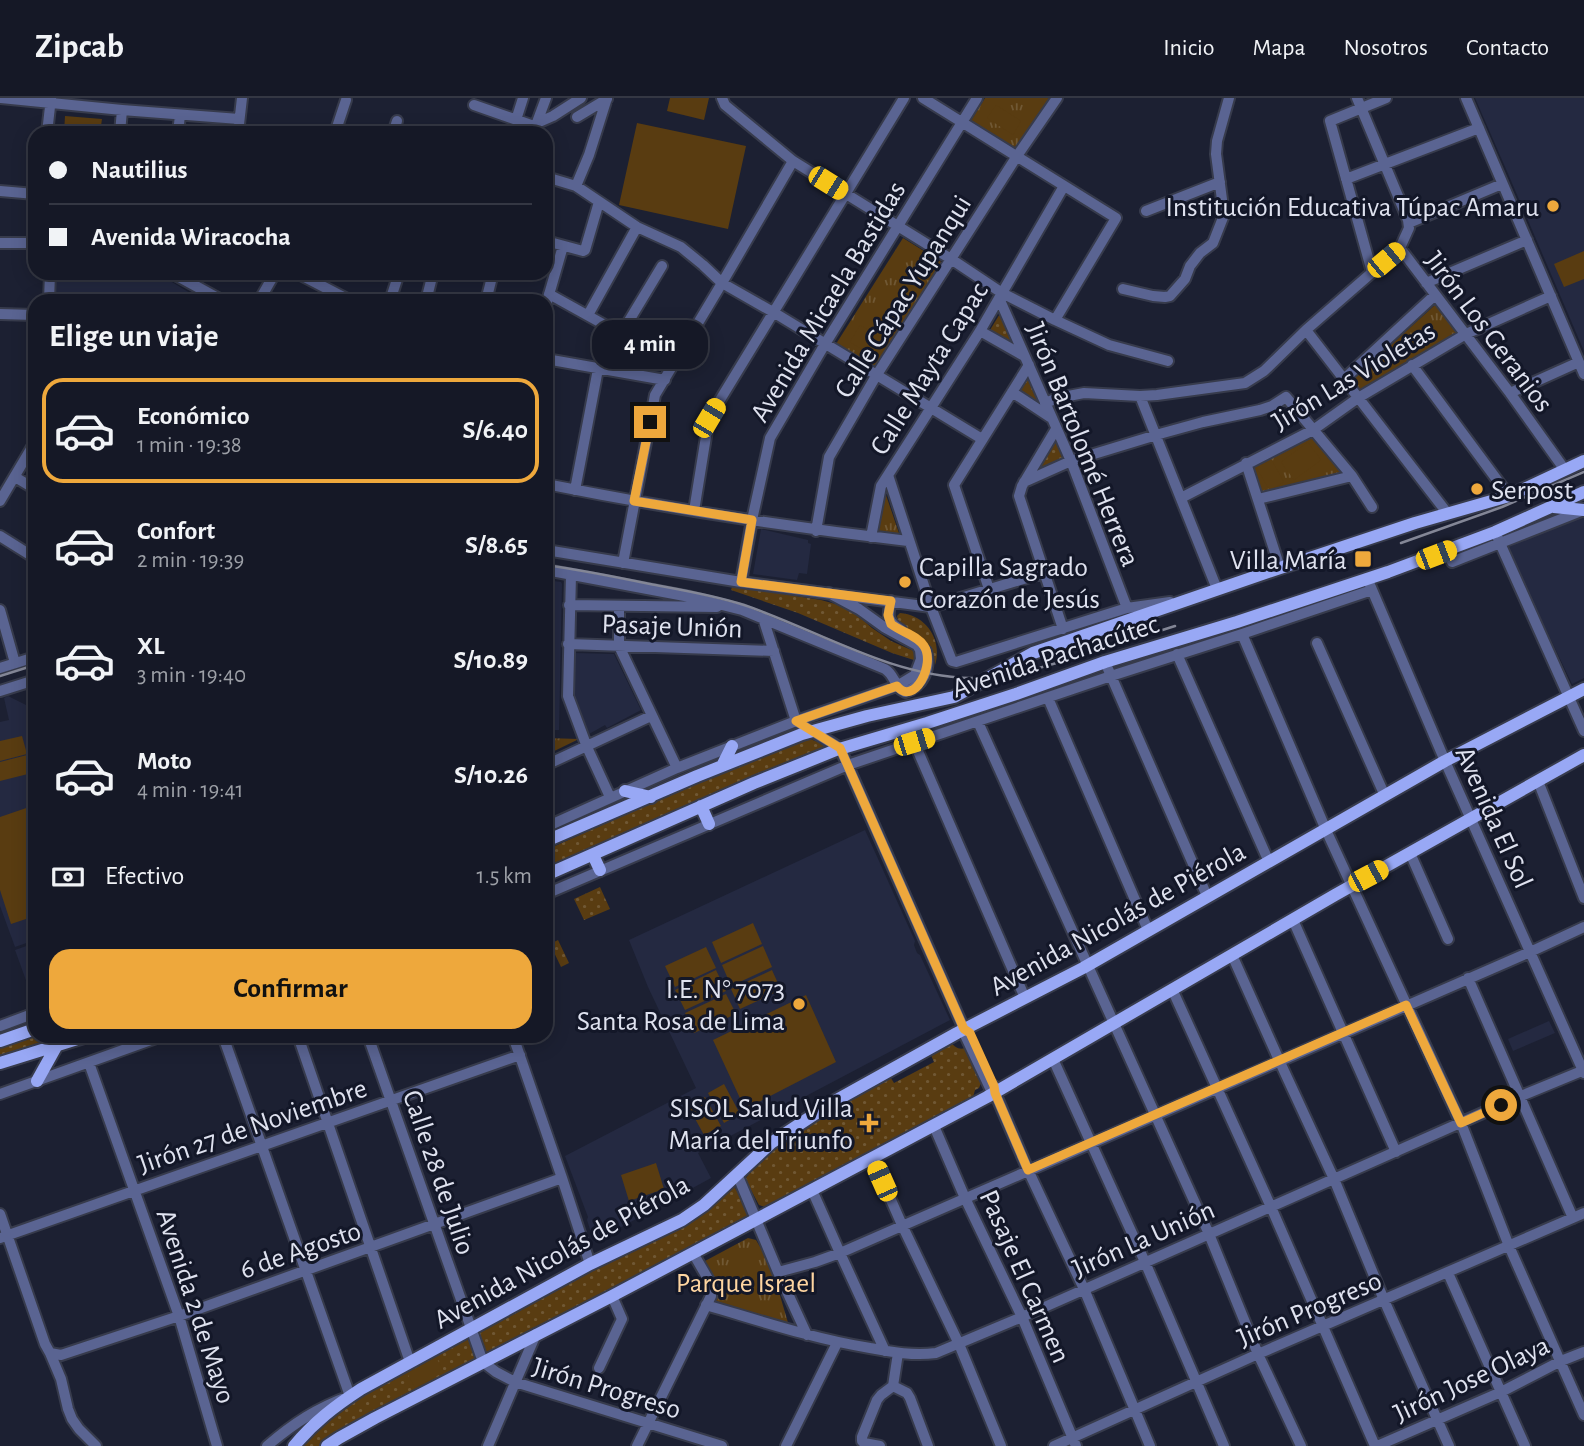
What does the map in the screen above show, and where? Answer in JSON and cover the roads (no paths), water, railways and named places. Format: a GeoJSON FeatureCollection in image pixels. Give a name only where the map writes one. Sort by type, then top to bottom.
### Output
{"type":"FeatureCollection","features":[{"type":"Feature","properties":{"kind":"main road","name":"Avenida Pachacútec"},"geometry":{"type":"LineString","coordinates":[[553,838],[697,776],[811,731],[954,697],[1033,653],[1415,523],[1509,496],[1584,461]]}},
{"type":"Feature","properties":{"kind":"main road","name":"Avenida Pachacútec"},"geometry":{"type":"LineString","coordinates":[[553,872],[840,748],[939,719],[1105,662],[1370,585],[1498,538],[1584,492]]}},
{"type":"Feature","properties":{"kind":"main road"},"geometry":{"type":"LineString","coordinates":[[1554,507],[1584,510]]}},
{"type":"Feature","properties":{"kind":"main road","name":"Avenida Nicolás de Piérola"},"geometry":{"type":"LineString","coordinates":[[294,1446],[331,1409],[350,1396],[590,1264],[682,1220],[704,1205],[771,1143],[833,1102],[1088,964],[1446,761],[1584,689]]}},
{"type":"Feature","properties":{"kind":"main road"},"geometry":{"type":"LineString","coordinates":[[722,766],[732,746]]}},
{"type":"Feature","properties":{"kind":"main road","name":"Avenida Nicolás de Piérola"},"geometry":{"type":"LineString","coordinates":[[327,1446],[365,1423],[612,1296],[995,1093],[1172,989],[1584,755]]}},
{"type":"Feature","properties":{"kind":"main road"},"geometry":{"type":"LineString","coordinates":[[625,791],[652,797]]}},
{"type":"Feature","properties":{"kind":"main road"},"geometry":{"type":"LineString","coordinates":[[701,806],[709,824]]}},
{"type":"Feature","properties":{"kind":"main road"},"geometry":{"type":"LineString","coordinates":[[593,855],[600,870]]}},
{"type":"Feature","properties":{"kind":"main road"},"geometry":{"type":"LineString","coordinates":[[0,1041],[28,1031]]}},
{"type":"Feature","properties":{"kind":"main road"},"geometry":{"type":"LineString","coordinates":[[0,1063],[64,1043]]}},
{"type":"Feature","properties":{"kind":"main road"},"geometry":{"type":"LineString","coordinates":[[37,1081],[57,1045]]}},
{"type":"Feature","properties":{"kind":"street"},"geometry":{"type":"LineString","coordinates":[[1,98],[239,119]]}},
{"type":"Feature","properties":{"kind":"street"},"geometry":{"type":"LineString","coordinates":[[238,126],[242,98]]}},
{"type":"Feature","properties":{"kind":"street"},"geometry":{"type":"LineString","coordinates":[[516,120],[523,98]]}},
{"type":"Feature","properties":{"kind":"street"},"geometry":{"type":"LineString","coordinates":[[537,123],[546,98]]}},
{"type":"Feature","properties":{"kind":"street"},"geometry":{"type":"LineString","coordinates":[[474,105],[534,126],[581,98]]}},
{"type":"Feature","properties":{"kind":"street"},"geometry":{"type":"LineString","coordinates":[[722,98],[725,105],[793,161],[951,259],[1001,295],[1109,345],[1168,361]]}},
{"type":"Feature","properties":{"kind":"street"},"geometry":{"type":"LineString","coordinates":[[694,511],[709,418],[905,98]]}},
{"type":"Feature","properties":{"kind":"street"},"geometry":{"type":"LineString","coordinates":[[923,98],[1116,218],[1055,320]]}},
{"type":"Feature","properties":{"kind":"street","name":"Avenida Micaela Bastidas"},"geometry":{"type":"LineString","coordinates":[[741,582],[770,438],[976,98]]}},
{"type":"Feature","properties":{"kind":"street","name":"Calle Cápac Yupanqui"},"geometry":{"type":"LineString","coordinates":[[816,531],[829,457],[876,376],[1057,98]]}},
{"type":"Feature","properties":{"kind":"street"},"geometry":{"type":"LineString","coordinates":[[1123,289],[1170,296],[1185,279],[1190,266],[1200,253],[1213,243],[1224,215],[1216,154],[1228,98]]}},
{"type":"Feature","properties":{"kind":"street"},"geometry":{"type":"LineString","coordinates":[[1372,272],[1330,121],[1359,103],[1386,98]]}},
{"type":"Feature","properties":{"kind":"street"},"geometry":{"type":"LineString","coordinates":[[1466,98],[1584,374]]}},
{"type":"Feature","properties":{"kind":"street"},"geometry":{"type":"LineString","coordinates":[[577,117],[607,99]]}},
{"type":"Feature","properties":{"kind":"street"},"geometry":{"type":"LineString","coordinates":[[576,187],[607,99]]}},
{"type":"Feature","properties":{"kind":"street"},"geometry":{"type":"LineString","coordinates":[[337,126],[346,100]]}},
{"type":"Feature","properties":{"kind":"street"},"geometry":{"type":"LineString","coordinates":[[48,126],[50,101]]}},
{"type":"Feature","properties":{"kind":"street","name":"Jirón Los Geranios"},"geometry":{"type":"LineString","coordinates":[[1359,103],[1409,223],[1408,232],[1400,248],[1565,470]]}},
{"type":"Feature","properties":{"kind":"street"},"geometry":{"type":"LineString","coordinates":[[121,126],[122,110]]}},
{"type":"Feature","properties":{"kind":"street"},"geometry":{"type":"LineString","coordinates":[[179,126],[180,115]]}},
{"type":"Feature","properties":{"kind":"street"},"geometry":{"type":"LineString","coordinates":[[395,126],[397,121]]}},
{"type":"Feature","properties":{"kind":"street"},"geometry":{"type":"LineString","coordinates":[[1346,179],[1479,128]]}},
{"type":"Feature","properties":{"kind":"street"},"geometry":{"type":"LineString","coordinates":[[623,562],[656,395],[793,161]]}},
{"type":"Feature","properties":{"kind":"street"},"geometry":{"type":"LineString","coordinates":[[553,179],[576,187],[637,227],[681,247],[722,284],[982,439]]}},
{"type":"Feature","properties":{"kind":"street"},"geometry":{"type":"LineString","coordinates":[[1146,211],[1220,182]]}},
{"type":"Feature","properties":{"kind":"street"},"geometry":{"type":"LineString","coordinates":[[1409,223],[1502,184]]}},
{"type":"Feature","properties":{"kind":"street","name":"Calle Mayta Capac"},"geometry":{"type":"LineString","coordinates":[[952,661],[908,541],[888,475],[980,331],[1065,186]]}},
{"type":"Feature","properties":{"kind":"street"},"geometry":{"type":"LineString","coordinates":[[0,191],[28,193]]}},
{"type":"Feature","properties":{"kind":"street"},"geometry":{"type":"LineString","coordinates":[[553,243],[583,251],[587,248],[600,202]]}},
{"type":"Feature","properties":{"kind":"street"},"geometry":{"type":"LineString","coordinates":[[588,316],[637,227]]}},
{"type":"Feature","properties":{"kind":"street"},"geometry":{"type":"LineString","coordinates":[[1426,283],[1527,240]]}},
{"type":"Feature","properties":{"kind":"street"},"geometry":{"type":"LineString","coordinates":[[0,243],[28,243]]}},
{"type":"Feature","properties":{"kind":"street"},"geometry":{"type":"LineString","coordinates":[[553,279],[563,246]]}},
{"type":"Feature","properties":{"kind":"street"},"geometry":{"type":"LineString","coordinates":[[1045,403],[1084,393],[1139,396],[1245,383],[1264,371],[1306,330],[1400,248]]}},
{"type":"Feature","properties":{"kind":"street"},"geometry":{"type":"LineString","coordinates":[[575,490],[598,369],[662,267]]}},
{"type":"Feature","properties":{"kind":"street"},"geometry":{"type":"LineString","coordinates":[[184,280],[210,294]]}},
{"type":"Feature","properties":{"kind":"street"},"geometry":{"type":"LineString","coordinates":[[306,280],[325,294]]}},
{"type":"Feature","properties":{"kind":"street"},"geometry":{"type":"LineString","coordinates":[[198,294],[200,289]]}},
{"type":"Feature","properties":{"kind":"street","name":"Jirón Bartolomé Herrera"},"geometry":{"type":"LineString","coordinates":[[1001,295],[1026,361],[1071,461],[1127,608]]}},
{"type":"Feature","properties":{"kind":"street"},"geometry":{"type":"LineString","coordinates":[[1344,379],[1435,295]]}},
{"type":"Feature","properties":{"kind":"street","name":"Jirón Las Violetas"},"geometry":{"type":"LineString","coordinates":[[1181,498],[1313,430],[1358,398],[1466,334],[1550,296]]}},
{"type":"Feature","properties":{"kind":"street"},"geometry":{"type":"LineString","coordinates":[[553,301],[621,334]]}},
{"type":"Feature","properties":{"kind":"street"},"geometry":{"type":"LineString","coordinates":[[0,314],[28,315]]}},
{"type":"Feature","properties":{"kind":"street"},"geometry":{"type":"LineString","coordinates":[[1306,330],[1448,514]]}},
{"type":"Feature","properties":{"kind":"street"},"geometry":{"type":"LineString","coordinates":[[980,331],[1026,361],[1012,391],[954,485],[989,589]]}},
{"type":"Feature","properties":{"kind":"street"},"geometry":{"type":"LineString","coordinates":[[553,360],[664,380]]}},
{"type":"Feature","properties":{"kind":"street"},"geometry":{"type":"LineString","coordinates":[[1510,393],[1579,362]]}},
{"type":"Feature","properties":{"kind":"street"},"geometry":{"type":"LineString","coordinates":[[1412,365],[1509,496]]}},
{"type":"Feature","properties":{"kind":"street"},"geometry":{"type":"LineString","coordinates":[[1012,391],[1054,424],[1019,496],[1063,629]]}},
{"type":"Feature","properties":{"kind":"street"},"geometry":{"type":"LineString","coordinates":[[1139,396],[1217,589]]}},
{"type":"Feature","properties":{"kind":"street"},"geometry":{"type":"LineString","coordinates":[[1024,482],[1071,461],[1203,422],[1260,410],[1286,397],[1352,476],[1372,506]]}},
{"type":"Feature","properties":{"kind":"street"},"geometry":{"type":"LineString","coordinates":[[0,501],[28,454]]}},
{"type":"Feature","properties":{"kind":"street"},"geometry":{"type":"LineString","coordinates":[[1247,463],[1280,568]]}},
{"type":"Feature","properties":{"kind":"street"},"geometry":{"type":"LineString","coordinates":[[871,537],[881,486],[888,475]]}},
{"type":"Feature","properties":{"kind":"street"},"geometry":{"type":"LineString","coordinates":[[1258,499],[1352,476]]}},
{"type":"Feature","properties":{"kind":"street"},"geometry":{"type":"LineString","coordinates":[[15,477],[28,485]]}},
{"type":"Feature","properties":{"kind":"street"},"geometry":{"type":"LineString","coordinates":[[553,485],[816,531],[908,541]]}},
{"type":"Feature","properties":{"kind":"street","name":"Avenida Pachacútec"},"geometry":{"type":"LineString","coordinates":[[1452,562],[1498,538],[1584,510]]}},
{"type":"Feature","properties":{"kind":"street"},"geometry":{"type":"LineString","coordinates":[[0,536],[28,554]]}},
{"type":"Feature","properties":{"kind":"street"},"geometry":{"type":"LineString","coordinates":[[1498,538],[1584,732]]}},
{"type":"Feature","properties":{"kind":"street"},"geometry":{"type":"LineString","coordinates":[[553,551],[741,582],[829,593],[860,604],[884,627],[914,643],[920,650],[921,659],[917,673],[897,686],[796,721],[677,768],[553,824]]}},
{"type":"Feature","properties":{"kind":"street"},"geometry":{"type":"LineString","coordinates":[[553,571],[731,607],[885,669],[890,672],[901,691],[905,692],[923,679],[928,657],[921,642],[891,624],[888,615],[891,601]]}},
{"type":"Feature","properties":{"kind":"street"},"geometry":{"type":"LineString","coordinates":[[860,604],[891,601],[931,607],[1043,573]]}},
{"type":"Feature","properties":{"kind":"street"},"geometry":{"type":"LineString","coordinates":[[570,575],[568,696],[610,797]]}},
{"type":"Feature","properties":{"kind":"street","name":"Avenida Pachacútec"},"geometry":{"type":"LineString","coordinates":[[553,891],[848,765],[1242,634],[1370,585]]}},
{"type":"Feature","properties":{"kind":"street","name":"Avenida El Sol"},"geometry":{"type":"LineString","coordinates":[[1370,585],[1584,1071]]}},
{"type":"Feature","properties":{"kind":"street","name":"Avenida Pachacútec"},"geometry":{"type":"LineString","coordinates":[[952,661],[956,662],[1127,608],[1187,600]]}},
{"type":"Feature","properties":{"kind":"street"},"geometry":{"type":"LineString","coordinates":[[569,605],[731,607]]}},
{"type":"Feature","properties":{"kind":"street"},"geometry":{"type":"LineString","coordinates":[[619,606],[619,646],[677,768]]}},
{"type":"Feature","properties":{"kind":"street"},"geometry":{"type":"LineString","coordinates":[[0,610],[15,663]]}},
{"type":"Feature","properties":{"kind":"street"},"geometry":{"type":"LineString","coordinates":[[763,618],[796,721],[840,748],[848,765],[990,1088],[995,1093],[1084,1289],[1150,1446]]}},
{"type":"Feature","properties":{"kind":"street"},"geometry":{"type":"LineString","coordinates":[[1242,634],[1326,831],[1461,1123],[1509,1246],[1584,1415]]}},
{"type":"Feature","properties":{"kind":"street"},"geometry":{"type":"LineString","coordinates":[[1317,643],[1385,796]]}},
{"type":"Feature","properties":{"kind":"street","name":"Pasaje Unión"},"geometry":{"type":"LineString","coordinates":[[568,644],[774,651]]}},
{"type":"Feature","properties":{"kind":"street"},"geometry":{"type":"LineString","coordinates":[[1177,654],[1269,862]]}},
{"type":"Feature","properties":{"kind":"street"},"geometry":{"type":"LineString","coordinates":[[0,668],[28,659]]}},
{"type":"Feature","properties":{"kind":"street"},"geometry":{"type":"LineString","coordinates":[[1105,662],[1207,896]]}},
{"type":"Feature","properties":{"kind":"street"},"geometry":{"type":"LineString","coordinates":[[0,691],[28,682]]}},
{"type":"Feature","properties":{"kind":"street"},"geometry":{"type":"LineString","coordinates":[[1048,698],[1148,930]]}},
{"type":"Feature","properties":{"kind":"street"},"geometry":{"type":"LineString","coordinates":[[553,762],[652,716]]}},
{"type":"Feature","properties":{"kind":"street"},"geometry":{"type":"LineString","coordinates":[[978,722],[1209,1234],[1258,1354],[1301,1446]]}},
{"type":"Feature","properties":{"kind":"street"},"geometry":{"type":"LineString","coordinates":[[914,742],[1025,998]]}},
{"type":"Feature","properties":{"kind":"street"},"geometry":{"type":"LineString","coordinates":[[1538,780],[1584,898]]}},
{"type":"Feature","properties":{"kind":"street"},"geometry":{"type":"LineString","coordinates":[[1410,853],[1448,939]]}},
{"type":"Feature","properties":{"kind":"street"},"geometry":{"type":"LineString","coordinates":[[1293,920],[1396,1152]]}},
{"type":"Feature","properties":{"kind":"street"},"geometry":{"type":"LineString","coordinates":[[778,1272],[839,1253],[1530,952],[1584,926]]}},
{"type":"Feature","properties":{"kind":"street"},"geometry":{"type":"LineString","coordinates":[[1232,955],[1334,1179],[1384,1300],[1450,1446]]}},
{"type":"Feature","properties":{"kind":"street"},"geometry":{"type":"LineString","coordinates":[[1468,978],[1573,1218]]}},
{"type":"Feature","properties":{"kind":"street"},"geometry":{"type":"LineString","coordinates":[[1172,989],[1376,1446]]}},
{"type":"Feature","properties":{"kind":"street"},"geometry":{"type":"LineString","coordinates":[[0,1026],[28,1016]]}},
{"type":"Feature","properties":{"kind":"street"},"geometry":{"type":"LineString","coordinates":[[0,1094],[143,1043]]}},
{"type":"Feature","properties":{"kind":"street"},"geometry":{"type":"LineString","coordinates":[[225,1043],[350,1396],[309,1414],[267,1446]]}},
{"type":"Feature","properties":{"kind":"street"},"geometry":{"type":"LineString","coordinates":[[300,1043],[410,1362]]}},
{"type":"Feature","properties":{"kind":"street","name":"Calle 28 de Julio"},"geometry":{"type":"LineString","coordinates":[[370,1043],[483,1362]]}},
{"type":"Feature","properties":{"kind":"street"},"geometry":{"type":"LineString","coordinates":[[516,1043],[590,1264]]}},
{"type":"Feature","properties":{"kind":"street","name":"Jirón 27 de Noviembre"},"geometry":{"type":"LineString","coordinates":[[4,1237],[520,1055]]}},
{"type":"Feature","properties":{"kind":"street"},"geometry":{"type":"LineString","coordinates":[[1053,1059],[1145,1262],[1224,1446]]}},
{"type":"Feature","properties":{"kind":"street","name":"Avenida 2 de Mayo"},"geometry":{"type":"LineString","coordinates":[[89,1063],[179,1316],[217,1446]]}},
{"type":"Feature","properties":{"kind":"street","name":"Jirón La Unión"},"geometry":{"type":"LineString","coordinates":[[706,1305],[837,1343],[898,1353],[936,1353],[1521,1096],[1584,1071]]}},
{"type":"Feature","properties":{"kind":"street","name":"Pasaje El Carmen"},"geometry":{"type":"LineString","coordinates":[[934,1126],[965,1198],[1023,1317],[1074,1442]]}},
{"type":"Feature","properties":{"kind":"street"},"geometry":{"type":"LineString","coordinates":[[873,1159],[959,1344],[1001,1446]]}},
{"type":"Feature","properties":{"kind":"street"},"geometry":{"type":"LineString","coordinates":[[737,1174],[807,1335]]}},
{"type":"Feature","properties":{"kind":"street","name":"6 de Agosto"},"geometry":{"type":"LineString","coordinates":[[50,1353],[61,1355],[179,1316],[562,1178]]}},
{"type":"Feature","properties":{"kind":"street"},"geometry":{"type":"LineString","coordinates":[[812,1190],[885,1351]]}},
{"type":"Feature","properties":{"kind":"street"},"geometry":{"type":"LineString","coordinates":[[0,1213],[4,1237],[61,1379],[72,1419],[96,1446]]}},
{"type":"Feature","properties":{"kind":"street","name":"Jirón Progreso"},"geometry":{"type":"LineString","coordinates":[[1054,1446],[1074,1442],[1135,1410],[1258,1354],[1584,1213]]}},
{"type":"Feature","properties":{"kind":"street"},"geometry":{"type":"LineString","coordinates":[[637,1446],[711,1296],[711,1284],[693,1253]]}},
{"type":"Feature","properties":{"kind":"street"},"geometry":{"type":"LineString","coordinates":[[1448,1273],[1525,1446]]}},
{"type":"Feature","properties":{"kind":"street"},"geometry":{"type":"LineString","coordinates":[[599,1368],[622,1319],[612,1296]]}},
{"type":"Feature","properties":{"kind":"street"},"geometry":{"type":"LineString","coordinates":[[488,1446],[536,1335]]}},
{"type":"Feature","properties":{"kind":"street"},"geometry":{"type":"LineString","coordinates":[[786,1446],[837,1343]]}},
{"type":"Feature","properties":{"kind":"street","name":"Jirón Jose Olaya"},"geometry":{"type":"LineString","coordinates":[[1376,1446],[1501,1392],[1584,1352]]}},
{"type":"Feature","properties":{"kind":"street"},"geometry":{"type":"LineString","coordinates":[[880,1446],[864,1443],[862,1437],[877,1400],[893,1386],[898,1353]]}},
{"type":"Feature","properties":{"kind":"street","name":"Jirón Progreso"},"geometry":{"type":"LineString","coordinates":[[483,1362],[515,1382],[722,1446]]}},
{"type":"Feature","properties":{"kind":"street"},"geometry":{"type":"LineString","coordinates":[[893,1386],[907,1393],[910,1398],[928,1446]]}},
{"type":"Feature","properties":{"kind":"railway"},"geometry":{"type":"LineString","coordinates":[[1401,543],[1502,507],[1584,472]]}},
{"type":"Feature","properties":{"kind":"railway"},"geometry":{"type":"LineString","coordinates":[[553,566],[732,601],[882,661],[940,675],[970,678],[1022,672],[1175,626]]}},
{"type":"Feature","properties":{"kind":"railway"},"geometry":{"type":"LineString","coordinates":[[0,676],[28,667]]}},
{"type":"Feature","properties":{"kind":"place","name":"Institución Educativa Túpac Amaru"},"geometry":{"type":"Point","coordinates":[1553,206]}},
{"type":"Feature","properties":{"kind":"place","name":"Serpost"},"geometry":{"type":"Point","coordinates":[1477,489]}},
{"type":"Feature","properties":{"kind":"place","name":"Villa María"},"geometry":{"type":"Point","coordinates":[1363,559]}},
{"type":"Feature","properties":{"kind":"place","name":"Capilla Sagrado Corazón de Jesús"},"geometry":{"type":"Point","coordinates":[905,582]}},
{"type":"Feature","properties":{"kind":"place","name":"I.E. N° 7073 Santa Rosa de Lima"},"geometry":{"type":"Point","coordinates":[799,1004]}},
{"type":"Feature","properties":{"kind":"place","name":"SISOL Salud Villa María del Triunfo"},"geometry":{"type":"Point","coordinates":[869,1123]}},
{"type":"Feature","properties":{"kind":"park label","name":"Parque Israel"},"geometry":{"type":"Point","coordinates":[746,1282]}}]}
